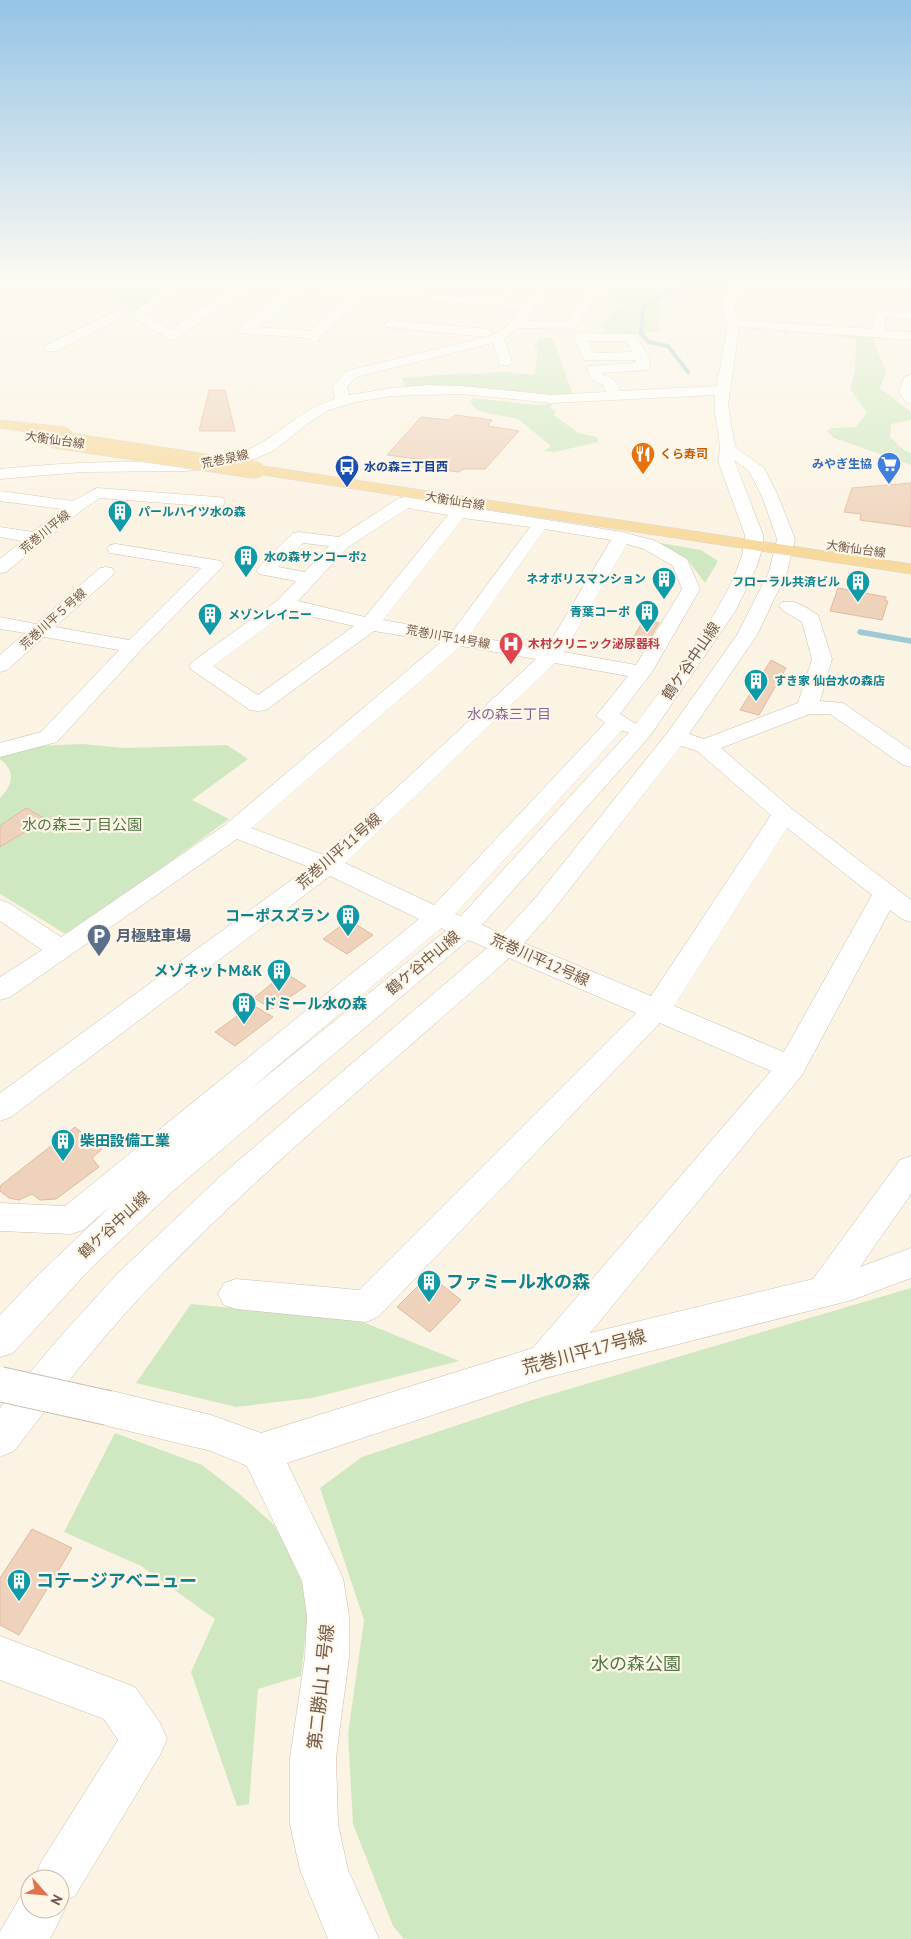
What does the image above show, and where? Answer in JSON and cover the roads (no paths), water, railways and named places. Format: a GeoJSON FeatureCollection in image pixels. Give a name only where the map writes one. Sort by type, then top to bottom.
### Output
{"type":"FeatureCollection","features":[{"type":"Feature","properties":{"kind":"main road","name":"大衡仙台線"},"geometry":{"type":"LineString","coordinates":[[0,424],[58,436],[754,540],[911,569]]}},
{"type":"Feature","properties":{"kind":"main road","name":"大衡仙台線"},"geometry":{"type":"LineString","coordinates":[[0,432],[58,436]]}},
{"type":"Feature","properties":{"kind":"main road","name":"大衡仙台線"},"geometry":{"type":"LineString","coordinates":[[785,545],[911,557]]}},
{"type":"Feature","properties":{"kind":"street"},"geometry":{"type":"LineString","coordinates":[[342,401],[340,387],[351,374],[361,371]]}},
{"type":"Feature","properties":{"kind":"street"},"geometry":{"type":"LineString","coordinates":[[595,371],[597,378],[609,382],[614,395]]}},
{"type":"Feature","properties":{"kind":"street"},"geometry":{"type":"LineString","coordinates":[[726,371],[722,413],[728,450],[726,461],[754,540]]}},
{"type":"Feature","properties":{"kind":"street"},"geometry":{"type":"LineString","coordinates":[[910,396],[906,392],[911,378]]}},
{"type":"Feature","properties":{"kind":"street","name":"荒巻泉線"},"geometry":{"type":"LineString","coordinates":[[0,474],[84,468],[202,465],[231,461],[267,448],[307,416],[322,408],[342,401],[386,394],[461,390],[543,399],[723,390]]}},
{"type":"Feature","properties":{"kind":"street"},"geometry":{"type":"LineString","coordinates":[[0,1438],[84,1333],[149,1264],[216,1199],[506,946],[546,902],[676,737],[747,635],[778,572],[785,545],[770,496],[756,468],[728,450]]}},
{"type":"Feature","properties":{"kind":"street"},"geometry":{"type":"LineString","coordinates":[[76,506],[97,493],[217,502]]}},
{"type":"Feature","properties":{"kind":"street","name":"荒巻川平線"},"geometry":{"type":"LineString","coordinates":[[0,496],[76,506]]}},
{"type":"Feature","properties":{"kind":"street"},"geometry":{"type":"LineString","coordinates":[[0,1217],[71,1220],[438,916],[630,727],[607,716],[642,672],[691,589],[681,563],[650,545],[622,537],[405,502],[342,543],[285,604],[199,666],[258,706],[370,624],[459,512]]}},
{"type":"Feature","properties":{"kind":"street","name":"荒巻川平線"},"geometry":{"type":"LineString","coordinates":[[0,568],[76,506]]}},
{"type":"Feature","properties":{"kind":"street"},"geometry":{"type":"LineString","coordinates":[[0,990],[234,830],[457,639],[541,523]]}},
{"type":"Feature","properties":{"kind":"street"},"geometry":{"type":"LineString","coordinates":[[0,532],[37,538]]}},
{"type":"Feature","properties":{"kind":"street"},"geometry":{"type":"LineString","coordinates":[[309,578],[265,570],[299,537],[342,543]]}},
{"type":"Feature","properties":{"kind":"street","name":"荒巻川平11号線"},"geometry":{"type":"LineString","coordinates":[[0,1109],[328,865],[552,655],[622,537]]}},
{"type":"Feature","properties":{"kind":"street","name":"鶴ケ谷中山線"},"geometry":{"type":"LineString","coordinates":[[0,1341],[34,1302],[62,1274],[167,1176],[442,949],[495,897],[630,727],[687,668],[726,610],[742,581],[754,540]]}},
{"type":"Feature","properties":{"kind":"street"},"geometry":{"type":"LineString","coordinates":[[0,750],[49,737],[132,647],[215,565],[116,549]]}},
{"type":"Feature","properties":{"kind":"street","name":"荒巻川平５号線"},"geometry":{"type":"LineString","coordinates":[[0,666],[106,572]]}},
{"type":"Feature","properties":{"kind":"street","name":"荒巻川平14号線"},"geometry":{"type":"LineString","coordinates":[[285,604],[370,624],[642,672]]}},
{"type":"Feature","properties":{"kind":"street"},"geometry":{"type":"LineString","coordinates":[[789,606],[811,619],[822,659],[808,707]]}},
{"type":"Feature","properties":{"kind":"street"},"geometry":{"type":"LineString","coordinates":[[0,623],[132,647]]}},
{"type":"Feature","properties":{"kind":"street"},"geometry":{"type":"LineString","coordinates":[[705,746],[808,707],[835,708],[911,760]]}},
{"type":"Feature","properties":{"kind":"street"},"geometry":{"type":"LineString","coordinates":[[676,737],[705,746],[784,814],[911,913]]}},
{"type":"Feature","properties":{"kind":"street"},"geometry":{"type":"LineString","coordinates":[[236,1294],[366,1306],[656,1010],[784,814]]}},
{"type":"Feature","properties":{"kind":"street","name":"荒巻川平12号線"},"geometry":{"type":"LineString","coordinates":[[234,830],[328,865],[506,946],[791,1067]]}},
{"type":"Feature","properties":{"kind":"street"},"geometry":{"type":"LineString","coordinates":[[545,1361],[791,1067],[886,893]]}},
{"type":"Feature","properties":{"kind":"street"},"geometry":{"type":"LineString","coordinates":[[0,909],[61,950]]}},
{"type":"Feature","properties":{"kind":"street"},"geometry":{"type":"LineString","coordinates":[[824,1292],[911,1169]]}},
{"type":"Feature","properties":{"kind":"street","name":"荒巻川平17号線"},"geometry":{"type":"LineString","coordinates":[[261,1452],[545,1361],[824,1292],[911,1263]]}},
{"type":"Feature","properties":{"kind":"street"},"geometry":{"type":"LineString","coordinates":[[0,1384],[211,1433],[261,1452]]}},
{"type":"Feature","properties":{"kind":"street","name":"第二勝山１号線"},"geometry":{"type":"LineString","coordinates":[[261,1452],[322,1578],[328,1616],[328,1649],[313,1758],[314,1824],[324,1870],[354,1939]]}},
{"type":"Feature","properties":{"kind":"street"},"geometry":{"type":"LineString","coordinates":[[0,1658],[119,1703],[144,1739],[64,1869]]}},
{"type":"Feature","properties":{"kind":"street"},"geometry":{"type":"LineString","coordinates":[[22,1939],[34,1919]]}},
{"type":"Feature","properties":{"kind":"waterway"},"geometry":{"type":"LineString","coordinates":[[860,632],[911,641]]}},
{"type":"Feature","properties":{"kind":"place","name":"くら寿司"},"geometry":{"type":"Point","coordinates":[643,475]}},
{"type":"Feature","properties":{"kind":"place","name":"みやぎ生協"},"geometry":{"type":"Point","coordinates":[889,485]}},
{"type":"Feature","properties":{"kind":"place","name":"水の森三丁目西"},"geometry":{"type":"Point","coordinates":[347,488]}},
{"type":"Feature","properties":{"kind":"place","name":"パールハイツ水の森"},"geometry":{"type":"Point","coordinates":[120,533]}},
{"type":"Feature","properties":{"kind":"place","name":"水の森サンコーポ2"},"geometry":{"type":"Point","coordinates":[246,578]}},
{"type":"Feature","properties":{"kind":"place","name":"ネオポリスマンション"},"geometry":{"type":"Point","coordinates":[664,600]}},
{"type":"Feature","properties":{"kind":"place","name":"フローラル共済ビル"},"geometry":{"type":"Point","coordinates":[858,603]}},
{"type":"Feature","properties":{"kind":"place","name":"青葉コーポ"},"geometry":{"type":"Point","coordinates":[647,633]}},
{"type":"Feature","properties":{"kind":"place","name":"メゾンレイニー"},"geometry":{"type":"Point","coordinates":[210,636]}},
{"type":"Feature","properties":{"kind":"place","name":"木村クリニック泌尿器科"},"geometry":{"type":"Point","coordinates":[511,665]}},
{"type":"Feature","properties":{"kind":"place","name":"すき家 仙台水の森店"},"geometry":{"type":"Point","coordinates":[756,702]}},
{"type":"Feature","properties":{"kind":"place","name":"コーポスズラン"},"geometry":{"type":"Point","coordinates":[348,937]}},
{"type":"Feature","properties":{"kind":"place","name":"月極駐車場"},"geometry":{"type":"Point","coordinates":[99,957]}},
{"type":"Feature","properties":{"kind":"place","name":"メゾネットM&K"},"geometry":{"type":"Point","coordinates":[279,992]}},
{"type":"Feature","properties":{"kind":"place","name":"ドミール水の森"},"geometry":{"type":"Point","coordinates":[244,1025]}},
{"type":"Feature","properties":{"kind":"place","name":"柴田設備工業"},"geometry":{"type":"Point","coordinates":[63,1162]}},
{"type":"Feature","properties":{"kind":"place","name":"ファミール水の森"},"geometry":{"type":"Point","coordinates":[429,1303]}},
{"type":"Feature","properties":{"kind":"place","name":"コテージアベニュー"},"geometry":{"type":"Point","coordinates":[19,1602]}},
{"type":"Feature","properties":{"kind":"district","name":"水の森三丁目"},"geometry":{"type":"Point","coordinates":[509,714]}},
{"type":"Feature","properties":{"kind":"park label","name":"水の森三丁目公園"},"geometry":{"type":"Point","coordinates":[82,825]}},
{"type":"Feature","properties":{"kind":"park label","name":"水の森公園"},"geometry":{"type":"Point","coordinates":[636,1664]}}]}
